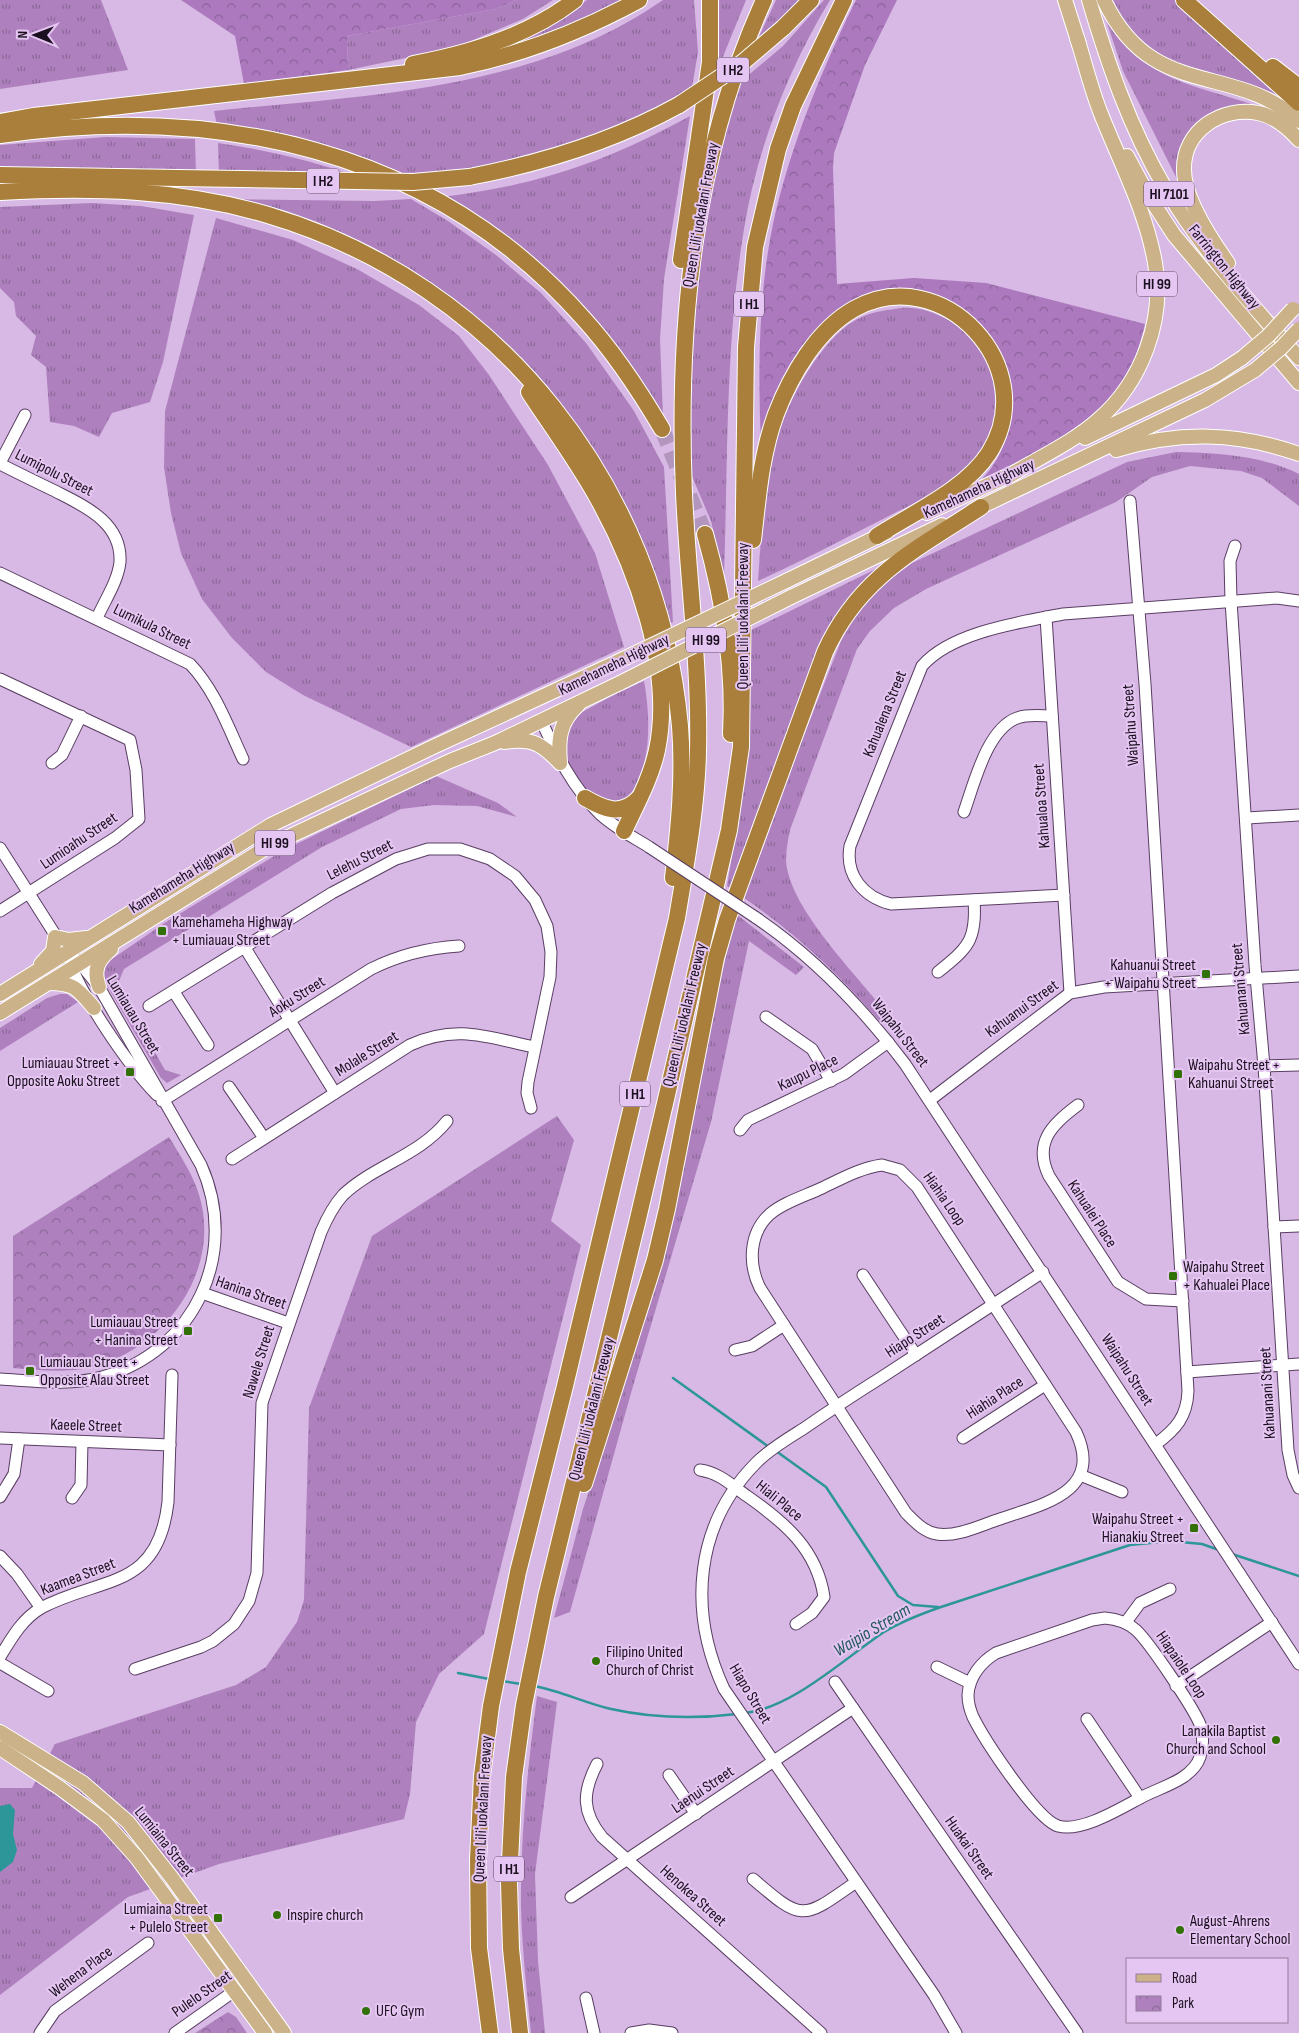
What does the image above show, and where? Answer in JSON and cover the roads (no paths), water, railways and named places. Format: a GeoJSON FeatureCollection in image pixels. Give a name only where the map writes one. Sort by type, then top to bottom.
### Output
{"type":"FeatureCollection","features":[{"type":"Feature","properties":{"kind":"highway"},"geometry":{"type":"LineString","coordinates":[[375,74],[446,57],[497,40],[546,19],[575,0]]}},
{"type":"Feature","properties":{"kind":"highway"},"geometry":{"type":"LineString","coordinates":[[0,122],[306,85],[375,74],[460,67],[514,54],[563,37],[639,0]]}},
{"type":"Feature","properties":{"kind":"highway"},"geometry":{"type":"LineString","coordinates":[[684,494],[674,380],[674,332],[692,175],[710,62],[710,0]]}},
{"type":"Feature","properties":{"kind":"highway","name":"Queen Liliʻuokalani Freeway"},"geometry":{"type":"LineString","coordinates":[[490,2033],[479,1948],[478,1860],[482,1776],[491,1706],[503,1638],[518,1572],[566,1386],[677,918],[689,844],[698,755],[699,711],[684,494],[683,364],[690,268],[699,212],[716,130],[729,88],[764,0]]}},
{"type":"Feature","properties":{"kind":"highway","name":"I H2"},"geometry":{"type":"LineString","coordinates":[[0,175],[413,182],[469,177],[516,168],[621,135],[679,105],[719,80],[783,28],[811,0]]}},
{"type":"Feature","properties":{"kind":"highway","name":"Queen Liliʻuokalani Freeway"},"geometry":{"type":"LineString","coordinates":[[520,2033],[511,1949],[509,1883],[514,1777],[524,1705],[546,1597],[638,1223],[728,830],[740,747],[746,347],[755,247],[778,148],[793,106],[844,0]]}},
{"type":"Feature","properties":{"kind":"highway"},"geometry":{"type":"LineString","coordinates":[[1184,0],[1299,87]]}},
{"type":"Feature","properties":{"kind":"highway"},"geometry":{"type":"LineString","coordinates":[[1184,0],[1299,102]]}},
{"type":"Feature","properties":{"kind":"highway"},"geometry":{"type":"LineString","coordinates":[[0,135],[89,127],[176,127],[220,131],[275,140],[313,148],[366,167],[453,210],[532,267],[583,317],[602,340],[643,397],[662,429]]}},
{"type":"Feature","properties":{"kind":"highway"},"geometry":{"type":"LineString","coordinates":[[0,192],[112,190],[180,196],[237,207],[290,222],[378,260],[408,278],[458,313],[497,344],[559,414],[588,454],[621,513],[647,576],[667,646],[680,725],[682,758],[678,833],[671,891],[564,1348],[518,1572]]}},
{"type":"Feature","properties":{"kind":"highway"},"geometry":{"type":"LineString","coordinates":[[743,625],[762,464],[777,413],[793,379],[811,350],[842,317],[855,308],[892,298],[918,300],[941,306],[960,317],[986,343],[994,356],[1002,379],[1004,394],[1002,423],[990,451],[973,473],[878,536]]}},
{"type":"Feature","properties":{"kind":"highway"},"geometry":{"type":"LineString","coordinates":[[458,313],[516,374],[590,483],[628,563],[646,616],[654,650],[661,705],[657,751],[624,831]]}},
{"type":"Feature","properties":{"kind":"highway"},"geometry":{"type":"LineString","coordinates":[[546,1597],[655,1260],[667,1209],[716,958],[726,920],[825,652],[845,614],[870,585],[898,560],[981,507]]}},
{"type":"Feature","properties":{"kind":"highway"},"geometry":{"type":"LineString","coordinates":[[705,534],[724,619],[731,688],[729,763],[711,902]]}},
{"type":"Feature","properties":{"kind":"highway"},"geometry":{"type":"LineString","coordinates":[[585,798],[612,811],[628,807],[640,796]]}},
{"type":"Feature","properties":{"kind":"main road","name":"Farrington Highway"},"geometry":{"type":"LineString","coordinates":[[1065,0],[1077,38],[1122,146],[1148,195],[1174,235],[1299,383]]}},
{"type":"Feature","properties":{"kind":"main road","name":"Farrington Highway"},"geometry":{"type":"LineString","coordinates":[[1089,0],[1113,76],[1143,146],[1164,186],[1198,238],[1270,326],[1299,358]]}},
{"type":"Feature","properties":{"kind":"main road"},"geometry":{"type":"LineString","coordinates":[[1104,0],[1127,35],[1154,60],[1177,72],[1232,86],[1269,99],[1299,121]]}},
{"type":"Feature","properties":{"kind":"main road","name":"HI 99"},"geometry":{"type":"LineString","coordinates":[[1009,476],[1088,428],[1109,410],[1128,385],[1143,359],[1156,311],[1157,280],[1151,245],[1124,168],[1101,113],[1077,38]]}},
{"type":"Feature","properties":{"kind":"main road"},"geometry":{"type":"LineString","coordinates":[[1270,326],[1226,260],[1196,208],[1185,181],[1184,160],[1188,148],[1199,130],[1217,118],[1237,112],[1259,113],[1270,117],[1290,130],[1299,140]]}},
{"type":"Feature","properties":{"kind":"main road"},"geometry":{"type":"LineString","coordinates":[[1009,476],[1216,375],[1242,358],[1268,336],[1296,305]]}},
{"type":"Feature","properties":{"kind":"main road","name":"Kamehameha Highway"},"geometry":{"type":"LineString","coordinates":[[0,1013],[76,964],[269,846],[450,761],[495,743],[791,596],[1213,396],[1255,370],[1281,348],[1299,329]]}},
{"type":"Feature","properties":{"kind":"main road"},"geometry":{"type":"LineString","coordinates":[[1052,473],[1143,442],[1187,435],[1235,437],[1299,454]]}},
{"type":"Feature","properties":{"kind":"main road","name":"Kamehameha Highway"},"geometry":{"type":"LineString","coordinates":[[0,994],[271,825],[433,747],[561,689],[878,536],[1009,476]]}},
{"type":"Feature","properties":{"kind":"main road"},"geometry":{"type":"LineString","coordinates":[[503,715],[526,713],[540,720],[543,708],[561,689]]}},
{"type":"Feature","properties":{"kind":"main road"},"geometry":{"type":"LineString","coordinates":[[560,763],[558,746],[562,726],[569,713],[583,700]]}},
{"type":"Feature","properties":{"kind":"main road"},"geometry":{"type":"LineString","coordinates":[[495,743],[519,740],[535,743],[549,752],[560,763]]}},
{"type":"Feature","properties":{"kind":"main road"},"geometry":{"type":"LineString","coordinates":[[99,988],[96,973],[99,961],[125,934]]}},
{"type":"Feature","properties":{"kind":"main road"},"geometry":{"type":"LineString","coordinates":[[33,974],[53,951],[55,937],[69,940],[89,938]]}},
{"type":"Feature","properties":{"kind":"main road"},"geometry":{"type":"LineString","coordinates":[[47,983],[64,983],[75,987],[94,1008]]}},
{"type":"Feature","properties":{"kind":"main road","name":"Lumiaina Street"},"geometry":{"type":"LineString","coordinates":[[0,1732],[83,1783],[128,1822],[172,1878],[284,2033]]}},
{"type":"Feature","properties":{"kind":"main road","name":"Lumiaina Street"},"geometry":{"type":"LineString","coordinates":[[0,1748],[60,1788],[103,1820],[137,1858],[264,2033]]}},
{"type":"Feature","properties":{"kind":"street"},"geometry":{"type":"LineString","coordinates":[[0,464],[26,415]]}},
{"type":"Feature","properties":{"kind":"street","name":"Lumipolu Street"},"geometry":{"type":"LineString","coordinates":[[0,464],[85,506],[112,530],[120,552],[120,562],[117,576],[97,618]]}},
{"type":"Feature","properties":{"kind":"street","name":"Waipahu Street"},"geometry":{"type":"LineString","coordinates":[[1130,501],[1139,608],[1188,1403],[1183,1418],[1174,1429],[1156,1444]]}},
{"type":"Feature","properties":{"kind":"street","name":"Kahuanani Street"},"geometry":{"type":"LineString","coordinates":[[1235,546],[1230,561],[1256,978],[1264,1066],[1289,1462],[1299,1488]]}},
{"type":"Feature","properties":{"kind":"street","name":"Lumikula Street"},"geometry":{"type":"LineString","coordinates":[[0,573],[190,664],[202,676],[243,759]]}},
{"type":"Feature","properties":{"kind":"street","name":"Kahualena Street"},"geometry":{"type":"LineString","coordinates":[[1064,895],[898,904],[883,902],[869,895],[856,881],[850,865],[850,846],[916,677],[929,658],[938,651],[976,635],[1046,617],[1276,598],[1299,601]]}},
{"type":"Feature","properties":{"kind":"street","name":"Kahualoa Street"},"geometry":{"type":"LineString","coordinates":[[1046,617],[1070,993]]}},
{"type":"Feature","properties":{"kind":"street","name":"Lumioahu Street"},"geometry":{"type":"LineString","coordinates":[[0,679],[130,740],[137,779],[139,820],[115,838],[0,911]]}},
{"type":"Feature","properties":{"kind":"street"},"geometry":{"type":"LineString","coordinates":[[52,762],[62,755],[81,716]]}},
{"type":"Feature","properties":{"kind":"street"},"geometry":{"type":"LineString","coordinates":[[964,812],[987,751],[1000,730],[1016,718],[1052,716]]}},
{"type":"Feature","properties":{"kind":"street","name":"Waipahu Street"},"geometry":{"type":"LineString","coordinates":[[540,720],[560,763],[585,798],[602,815],[755,916],[805,954],[831,978],[888,1042],[930,1100],[1299,1664]]}},
{"type":"Feature","properties":{"kind":"street"},"geometry":{"type":"LineString","coordinates":[[1247,818],[1299,815]]}},
{"type":"Feature","properties":{"kind":"street","name":"Lumiauau Street"},"geometry":{"type":"LineString","coordinates":[[0,848],[55,937],[76,964],[99,988],[151,1075],[162,1101],[201,1165],[213,1194],[217,1229],[216,1246],[202,1293],[174,1334],[142,1359],[124,1369],[80,1381],[62,1383],[0,1379]]}},
{"type":"Feature","properties":{"kind":"street","name":"Lelehu Street"},"geometry":{"type":"LineString","coordinates":[[149,1006],[332,893],[396,859],[428,849],[460,849],[490,858],[515,876],[535,900],[547,926],[551,952],[550,977],[528,1082],[527,1093],[531,1108]]}},
{"type":"Feature","properties":{"kind":"street"},"geometry":{"type":"LineString","coordinates":[[938,972],[962,954],[972,938],[975,923],[974,900]]}},
{"type":"Feature","properties":{"kind":"street","name":"Aoku Street"},"geometry":{"type":"LineString","coordinates":[[162,1101],[388,961],[423,950],[459,946]]}},
{"type":"Feature","properties":{"kind":"street"},"geometry":{"type":"LineString","coordinates":[[245,948],[335,1092]]}},
{"type":"Feature","properties":{"kind":"street","name":"Lumiauau Street"},"geometry":{"type":"LineString","coordinates":[[76,964],[94,1008],[143,1081],[162,1101]]}},
{"type":"Feature","properties":{"kind":"street","name":"Kahuanui Street"},"geometry":{"type":"LineString","coordinates":[[930,1100],[1055,1002],[1070,993],[1104,988],[1299,976]]}},
{"type":"Feature","properties":{"kind":"street"},"geometry":{"type":"LineString","coordinates":[[174,992],[208,1045]]}},
{"type":"Feature","properties":{"kind":"street"},"geometry":{"type":"LineString","coordinates":[[766,1017],[812,1049],[831,1081]]}},
{"type":"Feature","properties":{"kind":"street","name":"Molale Street"},"geometry":{"type":"LineString","coordinates":[[232,1159],[410,1045],[439,1034],[468,1033],[534,1047]]}},
{"type":"Feature","properties":{"kind":"street","name":"Kaupu Place"},"geometry":{"type":"LineString","coordinates":[[740,1130],[748,1120],[855,1068],[888,1042]]}},
{"type":"Feature","properties":{"kind":"street"},"geometry":{"type":"LineString","coordinates":[[1264,1066],[1299,1065]]}},
{"type":"Feature","properties":{"kind":"street"},"geometry":{"type":"LineString","coordinates":[[229,1087],[264,1138]]}},
{"type":"Feature","properties":{"kind":"street","name":"Kahualei Place"},"geometry":{"type":"LineString","coordinates":[[1078,1105],[1053,1125],[1045,1141],[1043,1158],[1049,1176],[1118,1282],[1146,1299],[1182,1300]]}},
{"type":"Feature","properties":{"kind":"street","name":"Nawele Street"},"geometry":{"type":"LineString","coordinates":[[135,1669],[201,1647],[213,1640],[234,1624],[249,1601],[257,1573],[262,1402],[321,1232],[335,1205],[351,1189],[434,1137],[447,1121]]}},
{"type":"Feature","properties":{"kind":"street","name":"Hiahia Loop"},"geometry":{"type":"LineString","coordinates":[[882,1165],[900,1170],[917,1187],[1076,1432],[1082,1445],[1083,1458],[1080,1475],[1068,1492],[1053,1501],[960,1532],[948,1534],[930,1532],[915,1523],[906,1513],[784,1325],[760,1288],[753,1272],[754,1241],[764,1222],[779,1208],[862,1169],[882,1165]]}},
{"type":"Feature","properties":{"kind":"street"},"geometry":{"type":"LineString","coordinates":[[1274,1227],[1299,1226]]}},
{"type":"Feature","properties":{"kind":"street","name":"Hiapo Street"},"geometry":{"type":"LineString","coordinates":[[956,2033],[934,1995],[724,1689],[711,1659],[705,1638],[701,1599],[703,1568],[713,1531],[736,1488],[757,1462],[784,1441],[1043,1272]]}},
{"type":"Feature","properties":{"kind":"street"},"geometry":{"type":"LineString","coordinates":[[863,1275],[916,1355]]}},
{"type":"Feature","properties":{"kind":"street","name":"Hanina Street"},"geometry":{"type":"LineString","coordinates":[[202,1293],[288,1323]]}},
{"type":"Feature","properties":{"kind":"street"},"geometry":{"type":"LineString","coordinates":[[735,1350],[752,1346],[784,1325]]}},
{"type":"Feature","properties":{"kind":"street"},"geometry":{"type":"LineString","coordinates":[[1187,1372],[1299,1364]]}},
{"type":"Feature","properties":{"kind":"street","name":"Kaamea Street"},"geometry":{"type":"LineString","coordinates":[[0,1657],[19,1628],[41,1608],[122,1578],[147,1558],[160,1538],[167,1513],[172,1375]]}},
{"type":"Feature","properties":{"kind":"street","name":"Hiahia Place"},"geometry":{"type":"LineString","coordinates":[[963,1438],[1045,1385]]}},
{"type":"Feature","properties":{"kind":"street","name":"Kaeele Street"},"geometry":{"type":"LineString","coordinates":[[0,1438],[170,1445]]}},
{"type":"Feature","properties":{"kind":"street"},"geometry":{"type":"LineString","coordinates":[[0,1497],[14,1474],[18,1439]]}},
{"type":"Feature","properties":{"kind":"street"},"geometry":{"type":"LineString","coordinates":[[72,1498],[81,1485],[82,1442]]}},
{"type":"Feature","properties":{"kind":"street","name":"Hiali Place"},"geometry":{"type":"LineString","coordinates":[[700,1470],[713,1472],[783,1522],[806,1548],[818,1570],[824,1597],[812,1613],[796,1624]]}},
{"type":"Feature","properties":{"kind":"street"},"geometry":{"type":"LineString","coordinates":[[1080,1475],[1122,1492]]}},
{"type":"Feature","properties":{"kind":"street"},"geometry":{"type":"LineString","coordinates":[[0,1556],[17,1574],[41,1608]]}},
{"type":"Feature","properties":{"kind":"street"},"geometry":{"type":"LineString","coordinates":[[937,1667],[970,1683],[982,1664],[996,1653],[1092,1620],[1116,1619],[1126,1622],[1140,1603],[1170,1589]]}},
{"type":"Feature","properties":{"kind":"street","name":"Hiapaiole Loop"},"geometry":{"type":"LineString","coordinates":[[970,1683],[969,1706],[979,1727],[1031,1803],[1049,1821],[1059,1826],[1081,1825],[1140,1798],[1190,1772],[1201,1756],[1203,1739],[1201,1727],[1144,1638],[1126,1622]]}},
{"type":"Feature","properties":{"kind":"street"},"geometry":{"type":"LineString","coordinates":[[1176,1686],[1272,1622]]}},
{"type":"Feature","properties":{"kind":"street"},"geometry":{"type":"LineString","coordinates":[[0,1663],[48,1691]]}},
{"type":"Feature","properties":{"kind":"street","name":"Huakai Street"},"geometry":{"type":"LineString","coordinates":[[835,1682],[1077,2033]]}},
{"type":"Feature","properties":{"kind":"street","name":"Laenui Street"},"geometry":{"type":"LineString","coordinates":[[570,1898],[628,1861],[853,1708]]}},
{"type":"Feature","properties":{"kind":"street"},"geometry":{"type":"LineString","coordinates":[[1087,1719],[1140,1798]]}},
{"type":"Feature","properties":{"kind":"street","name":"Henokea Street"},"geometry":{"type":"LineString","coordinates":[[596,1764],[588,1782],[587,1813],[592,1824],[602,1837],[821,2033]]}},
{"type":"Feature","properties":{"kind":"street"},"geometry":{"type":"LineString","coordinates":[[669,1775],[696,1814]]}},
{"type":"Feature","properties":{"kind":"street"},"geometry":{"type":"LineString","coordinates":[[753,1879],[781,1903],[800,1912],[819,1906],[856,1882]]}},
{"type":"Feature","properties":{"kind":"street","name":"Wehena Place"},"geometry":{"type":"LineString","coordinates":[[40,2033],[55,2012],[148,1943]]}},
{"type":"Feature","properties":{"kind":"street","name":"Pulelo Street"},"geometry":{"type":"LineString","coordinates":[[175,2033],[247,1982]]}},
{"type":"Feature","properties":{"kind":"street"},"geometry":{"type":"LineString","coordinates":[[586,1998],[594,2033]]}},
{"type":"Feature","properties":{"kind":"street"},"geometry":{"type":"LineString","coordinates":[[631,2033],[649,2030],[672,2033]]}},
{"type":"Feature","properties":{"kind":"waterway"},"geometry":{"type":"LineString","coordinates":[[673,1378],[769,1447]]}},
{"type":"Feature","properties":{"kind":"waterway"},"geometry":{"type":"LineString","coordinates":[[776,1451],[826,1487],[898,1596],[913,1605],[938,1607]]}},
{"type":"Feature","properties":{"kind":"waterway","name":"Waipio Stream"},"geometry":{"type":"LineString","coordinates":[[745,1713],[781,1702],[818,1680],[884,1632],[905,1621],[941,1607],[1130,1545],[1170,1541],[1202,1544],[1219,1550]]}},
{"type":"Feature","properties":{"kind":"waterway","name":"Waipio Stream"},"geometry":{"type":"LineString","coordinates":[[1232,1554],[1299,1576]]}},
{"type":"Feature","properties":{"kind":"waterway","name":"Waipio Stream"},"geometry":{"type":"LineString","coordinates":[[458,1673],[489,1679]]}},
{"type":"Feature","properties":{"kind":"waterway","name":"Waipio Stream"},"geometry":{"type":"LineString","coordinates":[[502,1681],[521,1684]]}},
{"type":"Feature","properties":{"kind":"waterway","name":"Waipio Stream"},"geometry":{"type":"LineString","coordinates":[[534,1686],[627,1712],[658,1716],[690,1717],[737,1714]]}},
{"type":"Feature","properties":{"kind":"tunnel"},"geometry":{"type":"LineString","coordinates":[[662,429],[705,534]]}},
{"type":"Feature","properties":{"kind":"place","name":"Kamehameha Highway + Lumiauau Street"},"geometry":{"type":"Point","coordinates":[162,931]}},
{"type":"Feature","properties":{"kind":"place","name":"Kahuanui Street + Waipahu Street"},"geometry":{"type":"Point","coordinates":[1206,974]}},
{"type":"Feature","properties":{"kind":"place","name":"Lumiauau Street + Opposite Aoku Street"},"geometry":{"type":"Point","coordinates":[130,1072]}},
{"type":"Feature","properties":{"kind":"place","name":"Waipahu Street + Kahuanui Street"},"geometry":{"type":"Point","coordinates":[1178,1074]}},
{"type":"Feature","properties":{"kind":"place","name":"Waipahu Street + Kahualei Place"},"geometry":{"type":"Point","coordinates":[1173,1276]}},
{"type":"Feature","properties":{"kind":"place","name":"Lumiauau Street + Hanina Street"},"geometry":{"type":"Point","coordinates":[188,1331]}},
{"type":"Feature","properties":{"kind":"place","name":"Lumiauau Street + Opposite Alau Street"},"geometry":{"type":"Point","coordinates":[30,1371]}},
{"type":"Feature","properties":{"kind":"place","name":"Waipahu Street + Hianakiu Street"},"geometry":{"type":"Point","coordinates":[1194,1528]}},
{"type":"Feature","properties":{"kind":"place","name":"Filipino United Church of Christ"},"geometry":{"type":"Point","coordinates":[596,1661]}},
{"type":"Feature","properties":{"kind":"place","name":"Lanakila Baptist Church and School"},"geometry":{"type":"Point","coordinates":[1276,1740]}},
{"type":"Feature","properties":{"kind":"place","name":"Inspire church"},"geometry":{"type":"Point","coordinates":[277,1915]}},
{"type":"Feature","properties":{"kind":"place","name":"Lumiaina Street + Pulelo Street"},"geometry":{"type":"Point","coordinates":[218,1918]}},
{"type":"Feature","properties":{"kind":"place","name":"August-Ahrens Elementary School"},"geometry":{"type":"Point","coordinates":[1180,1930]}},
{"type":"Feature","properties":{"kind":"place","name":"UFC Gym"},"geometry":{"type":"Point","coordinates":[366,2011]}}]}
